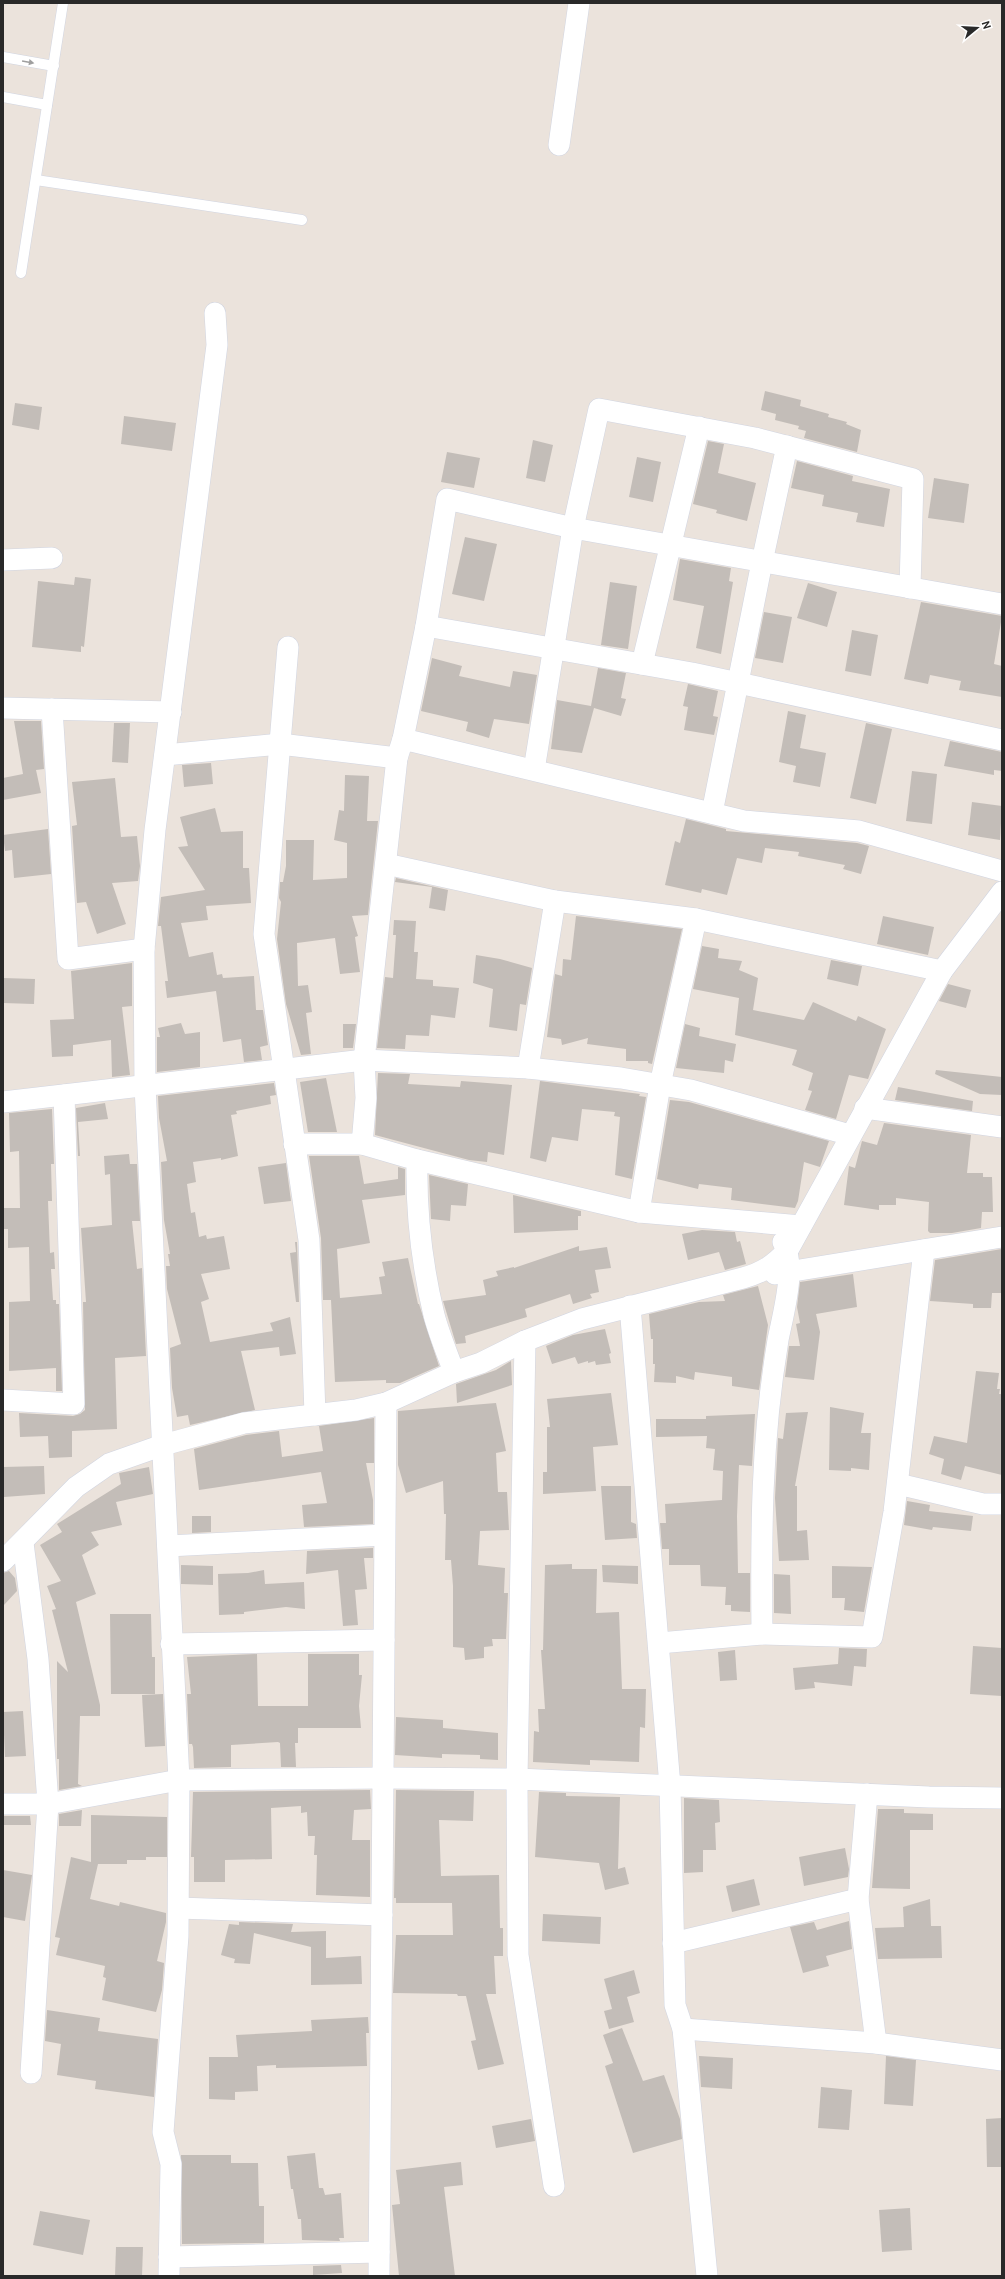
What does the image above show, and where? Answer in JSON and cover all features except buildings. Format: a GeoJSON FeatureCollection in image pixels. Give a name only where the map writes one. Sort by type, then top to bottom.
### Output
{"type":"FeatureCollection","features":[{"type":"Feature","properties":{"kind":"street"},"geometry":{"type":"LineString","coordinates":[[559,145],[579,3]]}},
{"type":"Feature","properties":{"kind":"street"},"geometry":{"type":"LineString","coordinates":[[215,313],[217,345],[155,830],[144,949],[145,1086],[168,1546],[171,1644],[179,1780],[179,1908],[163,2132],[171,2164],[169,2267],[379,2252]]}},
{"type":"Feature","properties":{"kind":"street"},"geometry":{"type":"LineString","coordinates":[[534,770],[573,528],[599,409],[699,427],[787,446],[913,479],[910,588]]}},
{"type":"Feature","properties":{"kind":"street"},"geometry":{"type":"LineString","coordinates":[[642,664],[699,427]]}},
{"type":"Feature","properties":{"kind":"street"},"geometry":{"type":"LineString","coordinates":[[712,813],[737,683],[787,446]]}},
{"type":"Feature","properties":{"kind":"street"},"geometry":{"type":"LineString","coordinates":[[362,1144],[366,1098],[364,1060],[400,748],[426,626],[447,499],[573,528],[1002,604]]}},
{"type":"Feature","properties":{"kind":"street"},"geometry":{"type":"LineString","coordinates":[[3,560],[52,558]]}},
{"type":"Feature","properties":{"kind":"street"},"geometry":{"type":"LineString","coordinates":[[426,626],[642,664],[1002,740]]}},
{"type":"Feature","properties":{"kind":"street"},"geometry":{"type":"LineString","coordinates":[[288,647],[264,934],[308,1240],[315,1415]]}},
{"type":"Feature","properties":{"kind":"street"},"geometry":{"type":"LineString","coordinates":[[3,708],[171,712]]}},
{"type":"Feature","properties":{"kind":"street"},"geometry":{"type":"LineString","coordinates":[[52,709],[68,959],[144,949]]}},
{"type":"Feature","properties":{"kind":"street"},"geometry":{"type":"LineString","coordinates":[[165,755],[280,744],[400,748],[534,770],[744,821],[859,831],[1002,872]]}},
{"type":"Feature","properties":{"kind":"street"},"geometry":{"type":"LineString","coordinates":[[386,864],[555,901],[696,919],[942,971]]}},
{"type":"Feature","properties":{"kind":"street"},"geometry":{"type":"LineString","coordinates":[[3,1561],[23,1543],[76,1487],[109,1464],[163,1445],[244,1423],[356,1410],[386,1403],[421,1389],[454,1372],[481,1363],[525,1341],[582,1319],[743,1278],[760,1273],[774,1265],[788,1250],[850,1135],[942,971],[1002,892]]}},
{"type":"Feature","properties":{"kind":"street"},"geometry":{"type":"LineString","coordinates":[[528,1068],[555,901]]}},
{"type":"Feature","properties":{"kind":"street"},"geometry":{"type":"LineString","coordinates":[[639,1212],[660,1085],[696,919]]}},
{"type":"Feature","properties":{"kind":"street"},"geometry":{"type":"LineString","coordinates":[[3,1102],[364,1060],[528,1068],[621,1078],[691,1090],[850,1135]]}},
{"type":"Feature","properties":{"kind":"street"},"geometry":{"type":"LineString","coordinates":[[3,1400],[74,1404],[64,1095]]}},
{"type":"Feature","properties":{"kind":"street"},"geometry":{"type":"LineString","coordinates":[[865,1108],[1002,1127]]}},
{"type":"Feature","properties":{"kind":"street"},"geometry":{"type":"LineString","coordinates":[[294,1144],[362,1144],[417,1160],[639,1212],[771,1222],[800,1226]]}},
{"type":"Feature","properties":{"kind":"street"},"geometry":{"type":"LineString","coordinates":[[417,1160],[416,1200],[425,1268],[434,1315],[454,1372]]}},
{"type":"Feature","properties":{"kind":"street"},"geometry":{"type":"LineString","coordinates":[[762,1634],[761,1522],[764,1444],[771,1382],[789,1272],[788,1250],[771,1222]]}},
{"type":"Feature","properties":{"kind":"street"},"geometry":{"type":"LineString","coordinates":[[743,1278],[789,1272],[1002,1237]]}},
{"type":"Feature","properties":{"kind":"street"},"geometry":{"type":"LineString","coordinates":[[659,1643],[762,1634],[872,1637],[898,1484],[924,1250]]}},
{"type":"Feature","properties":{"kind":"street"},"geometry":{"type":"LineString","coordinates":[[630,1306],[670,1786],[675,2005],[683,2029],[707,2276]]}},
{"type":"Feature","properties":{"kind":"street"},"geometry":{"type":"LineString","coordinates":[[525,1341],[517,1779],[518,1956],[554,2186]]}},
{"type":"Feature","properties":{"kind":"street"},"geometry":{"type":"LineString","coordinates":[[379,2276],[386,1403]]}},
{"type":"Feature","properties":{"kind":"street"},"geometry":{"type":"LineString","coordinates":[[898,1484],[983,1504],[1002,1504]]}},
{"type":"Feature","properties":{"kind":"street"},"geometry":{"type":"LineString","coordinates":[[168,1546],[384,1536]]}},
{"type":"Feature","properties":{"kind":"street"},"geometry":{"type":"LineString","coordinates":[[23,1543],[38,1659],[48,1804],[31,2073]]}},
{"type":"Feature","properties":{"kind":"street"},"geometry":{"type":"LineString","coordinates":[[171,1644],[384,1640]]}},
{"type":"Feature","properties":{"kind":"street"},"geometry":{"type":"LineString","coordinates":[[3,1804],[48,1804],[179,1780],[383,1778],[517,1779],[866,1794],[1002,1798]]}},
{"type":"Feature","properties":{"kind":"street"},"geometry":{"type":"LineString","coordinates":[[866,1794],[858,1899],[876,2043]]}},
{"type":"Feature","properties":{"kind":"street"},"geometry":{"type":"LineString","coordinates":[[673,1943],[858,1899]]}},
{"type":"Feature","properties":{"kind":"street"},"geometry":{"type":"LineString","coordinates":[[179,1908],[382,1915]]}},
{"type":"Feature","properties":{"kind":"street"},"geometry":{"type":"LineString","coordinates":[[683,2029],[876,2043],[1002,2060]]}},
{"type":"Feature","properties":{"kind":"lane"},"geometry":{"type":"LineString","coordinates":[[21,273],[64,3]]}},
{"type":"Feature","properties":{"kind":"lane"},"geometry":{"type":"LineString","coordinates":[[3,57],[54,66]]}},
{"type":"Feature","properties":{"kind":"lane"},"geometry":{"type":"LineString","coordinates":[[3,97],[47,105]]}},
{"type":"Feature","properties":{"kind":"lane"},"geometry":{"type":"LineString","coordinates":[[36,180],[302,220]]}}]}
